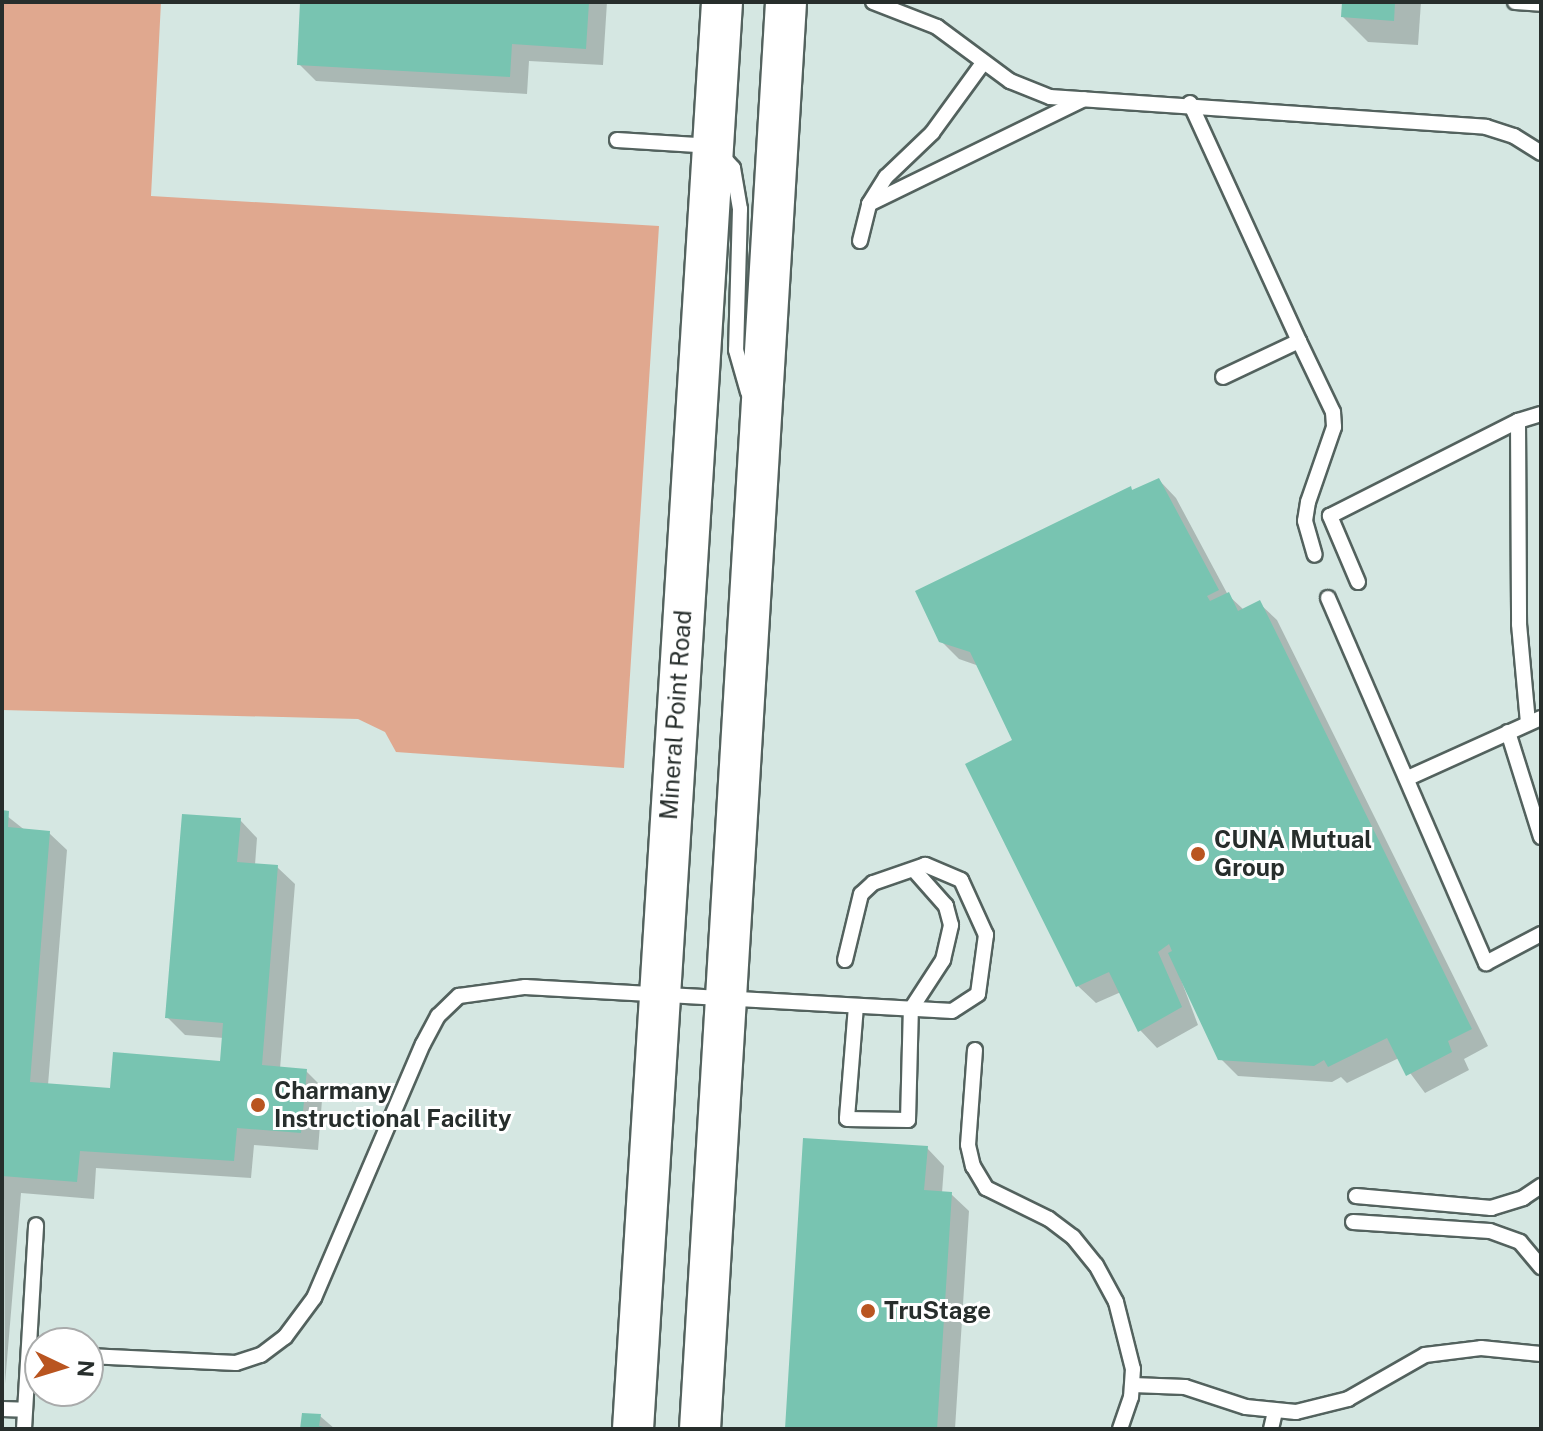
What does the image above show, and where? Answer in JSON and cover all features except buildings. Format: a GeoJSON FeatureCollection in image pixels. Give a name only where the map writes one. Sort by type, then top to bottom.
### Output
{"type":"FeatureCollection","features":[{"type":"Feature","properties":{"kind":"main road","name":"Mineral Point Road"},"geometry":{"type":"LineString","coordinates":[[633,1429],[722,2]]}},
{"type":"Feature","properties":{"kind":"main road"},"geometry":{"type":"LineString","coordinates":[[700,1429],[786,2]]}},
{"type":"Feature","properties":{"kind":"lane"},"geometry":{"type":"LineString","coordinates":[[873,2],[937,27],[983,63],[1050,97],[1190,103],[1486,127],[1541,153]]}},
{"type":"Feature","properties":{"kind":"lane"},"geometry":{"type":"LineString","coordinates":[[1515,2],[1541,4]]}},
{"type":"Feature","properties":{"kind":"lane"},"geometry":{"type":"LineString","coordinates":[[860,241],[869,204],[983,63]]}},
{"type":"Feature","properties":{"kind":"lane"},"geometry":{"type":"LineString","coordinates":[[869,204],[1088,97]]}},
{"type":"Feature","properties":{"kind":"lane"},"geometry":{"type":"LineString","coordinates":[[1190,103],[1333,412],[1334,427],[1308,502],[1305,521],[1315,555]]}},
{"type":"Feature","properties":{"kind":"lane"},"geometry":{"type":"LineString","coordinates":[[617,140],[713,146],[739,182],[736,350],[761,434]]}},
{"type":"Feature","properties":{"kind":"lane"},"geometry":{"type":"LineString","coordinates":[[1223,377],[1299,341]]}},
{"type":"Feature","properties":{"kind":"lane"},"geometry":{"type":"LineString","coordinates":[[1358,582],[1330,516],[1518,421],[1541,414]]}},
{"type":"Feature","properties":{"kind":"lane"},"geometry":{"type":"LineString","coordinates":[[1408,778],[1535,720],[1519,624],[1518,421]]}},
{"type":"Feature","properties":{"kind":"lane"},"geometry":{"type":"LineString","coordinates":[[1328,598],[1486,963],[1541,934]]}},
{"type":"Feature","properties":{"kind":"lane"},"geometry":{"type":"LineString","coordinates":[[1508,732],[1541,837]]}},
{"type":"Feature","properties":{"kind":"lane"},"geometry":{"type":"LineString","coordinates":[[104,1357],[236,1363],[261,1355],[285,1337],[314,1298],[423,1044],[438,1016],[459,996],[525,987],[952,1011],[978,994],[986,935],[961,880],[925,865],[873,883],[861,894],[845,960]]}},
{"type":"Feature","properties":{"kind":"lane"},"geometry":{"type":"LineString","coordinates":[[856,1006],[847,1119],[908,1120],[911,1009],[943,960],[949,917],[946,906],[915,871]]}},
{"type":"Feature","properties":{"kind":"lane"},"geometry":{"type":"LineString","coordinates":[[949,917],[977,910]]}},
{"type":"Feature","properties":{"kind":"lane"},"geometry":{"type":"LineString","coordinates":[[975,1050],[968,1145],[973,1166],[986,1188],[1049,1219],[1073,1237],[1096,1265],[1129,1337],[1133,1385],[1120,1429]]}},
{"type":"Feature","properties":{"kind":"lane"},"geometry":{"type":"LineString","coordinates":[[1356,1196],[1491,1208],[1523,1198],[1541,1186]]}},
{"type":"Feature","properties":{"kind":"lane"},"geometry":{"type":"LineString","coordinates":[[1353,1222],[1490,1231],[1520,1242],[1541,1267]]}},
{"type":"Feature","properties":{"kind":"lane"},"geometry":{"type":"LineString","coordinates":[[34,1327],[36,1225]]}},
{"type":"Feature","properties":{"kind":"lane"},"geometry":{"type":"LineString","coordinates":[[1133,1385],[1185,1387],[1275,1412],[1348,1399],[1425,1355],[1455,1348],[1541,1354]]}},
{"type":"Feature","properties":{"kind":"lane"},"geometry":{"type":"LineString","coordinates":[[24,1429],[25,1407]]}},
{"type":"Feature","properties":{"kind":"lane"},"geometry":{"type":"LineString","coordinates":[[2,1409],[25,1410]]}},
{"type":"Feature","properties":{"kind":"lane"},"geometry":{"type":"LineString","coordinates":[[1271,1429],[1275,1412]]}},
{"type":"Feature","properties":{"kind":"shaded area"},"geometry":{"type":"Polygon","coordinates":[[[2,2],[161,2],[151,196],[659,226],[624,768],[396,752],[385,732],[358,719],[2,710],[2,2]]]}},
{"type":"Feature","properties":{"kind":"place","name":"CUNA Mutual Group"},"geometry":{"type":"Point","coordinates":[1198,854]}},
{"type":"Feature","properties":{"kind":"place","name":"Charmany Instructional Facility"},"geometry":{"type":"Point","coordinates":[258,1105]}},
{"type":"Feature","properties":{"kind":"place","name":"TruStage"},"geometry":{"type":"Point","coordinates":[868,1311]}}]}
